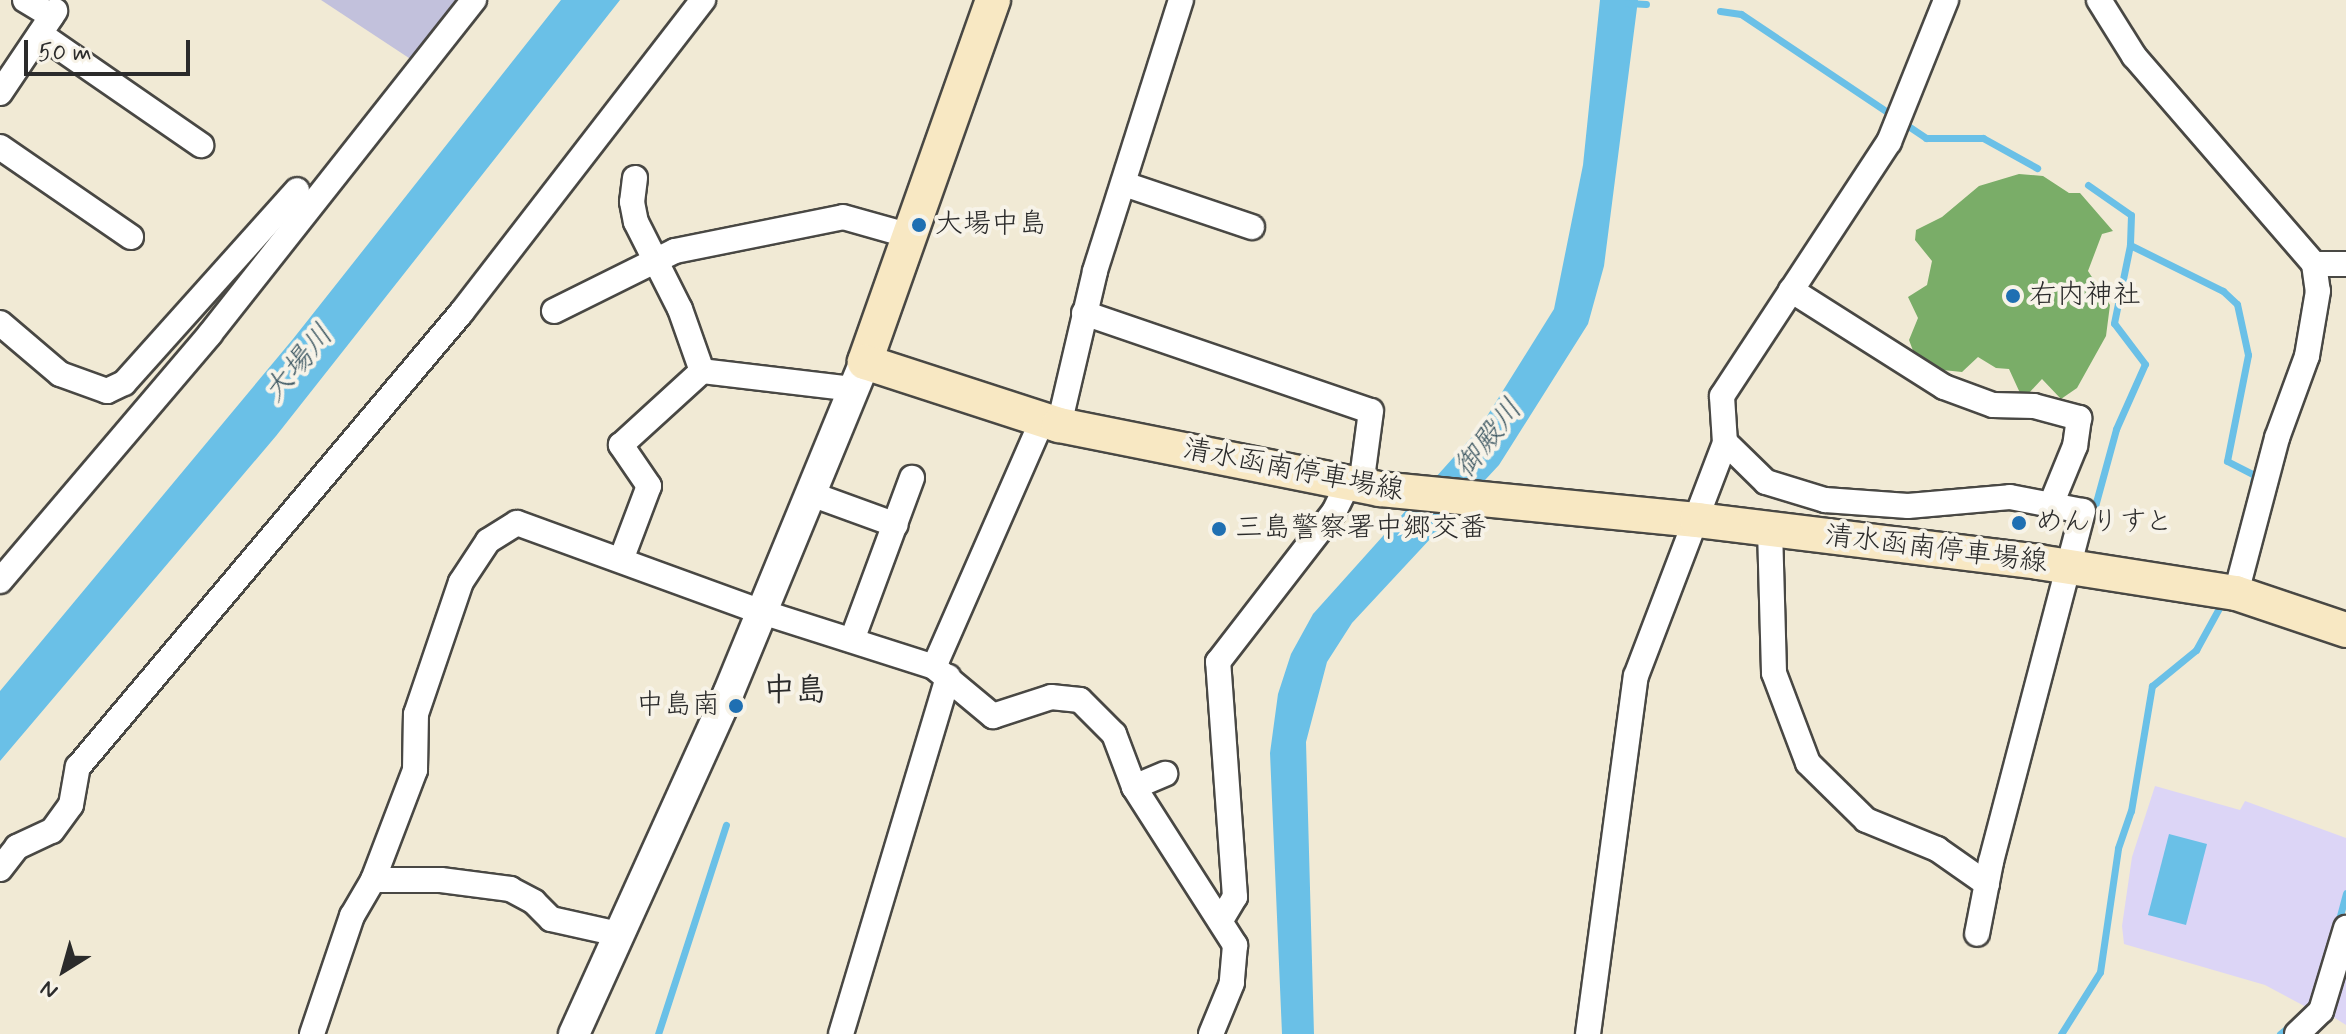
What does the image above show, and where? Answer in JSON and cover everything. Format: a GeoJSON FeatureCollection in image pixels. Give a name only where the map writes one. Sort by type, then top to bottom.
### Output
{"type":"FeatureCollection","features":[{"type":"Feature","properties":{"kind":"main road"},"geometry":{"type":"LineString","coordinates":[[859,375],[993,0]]}},
{"type":"Feature","properties":{"kind":"main road","name":"清水函南停車場線"},"geometry":{"type":"LineString","coordinates":[[859,375],[1050,423],[1363,486],[1511,506],[1697,520],[2066,567],[2236,593],[2346,630]]}},
{"type":"Feature","properties":{"kind":"street"},"geometry":{"type":"LineString","coordinates":[[25,0],[201,145]]}},
{"type":"Feature","properties":{"kind":"street"},"geometry":{"type":"LineString","coordinates":[[0,581],[210,334],[474,0]]}},
{"type":"Feature","properties":{"kind":"street"},"geometry":{"type":"LineString","coordinates":[[0,869],[17,847],[52,831],[71,805],[78,767],[461,313],[703,0]]}},
{"type":"Feature","properties":{"kind":"street"},"geometry":{"type":"LineString","coordinates":[[841,1034],[941,672],[1050,423],[1181,0]]}},
{"type":"Feature","properties":{"kind":"street"},"geometry":{"type":"LineString","coordinates":[[1588,1034],[1636,676],[1725,442],[1724,391],[1889,142],[1946,0]]}},
{"type":"Feature","properties":{"kind":"street"},"geometry":{"type":"LineString","coordinates":[[2099,0],[2148,73],[2314,264],[2318,291],[2307,356],[2277,438],[2236,593]]}},
{"type":"Feature","properties":{"kind":"street"},"geometry":{"type":"LineString","coordinates":[[0,93],[49,20]]}},
{"type":"Feature","properties":{"kind":"street"},"geometry":{"type":"LineString","coordinates":[[0,147],[131,237]]}},
{"type":"Feature","properties":{"kind":"street"},"geometry":{"type":"LineString","coordinates":[[635,178],[632,202],[636,222],[702,371]]}},
{"type":"Feature","properties":{"kind":"street"},"geometry":{"type":"LineString","coordinates":[[1124,184],[1252,227]]}},
{"type":"Feature","properties":{"kind":"street"},"geometry":{"type":"LineString","coordinates":[[0,323],[60,374],[107,391],[124,383],[297,190]]}},
{"type":"Feature","properties":{"kind":"street"},"geometry":{"type":"LineString","coordinates":[[554,311],[655,260],[843,217],[907,235]]}},
{"type":"Feature","properties":{"kind":"street"},"geometry":{"type":"LineString","coordinates":[[2314,264],[2346,264]]}},
{"type":"Feature","properties":{"kind":"street"},"geometry":{"type":"LineString","coordinates":[[1791,290],[1944,387],[1993,405],[2034,406],[2079,418],[2075,446],[2052,502]]}},
{"type":"Feature","properties":{"kind":"street"},"geometry":{"type":"LineString","coordinates":[[1084,313],[1371,411],[1363,486],[1334,512],[1218,662],[1235,897],[1221,920]]}},
{"type":"Feature","properties":{"kind":"street"},"geometry":{"type":"LineString","coordinates":[[187,314],[210,334]]}},
{"type":"Feature","properties":{"kind":"street"},"geometry":{"type":"LineString","coordinates":[[574,1034],[762,612],[859,375],[702,371],[621,445],[649,486],[621,560]]}},
{"type":"Feature","properties":{"kind":"street"},"geometry":{"type":"LineString","coordinates":[[1725,442],[1766,482],[1825,500],[1908,506],[2010,497],[2052,502],[2083,511],[2066,567],[1977,934]]}},
{"type":"Feature","properties":{"kind":"street"},"geometry":{"type":"LineString","coordinates":[[852,640],[912,478]]}},
{"type":"Feature","properties":{"kind":"street"},"geometry":{"type":"LineString","coordinates":[[811,494],[896,525]]}},
{"type":"Feature","properties":{"kind":"street"},"geometry":{"type":"LineString","coordinates":[[312,1034],[352,916],[373,880],[415,770],[416,714],[455,596],[488,541],[507,526],[527,522],[561,542],[941,672],[993,716],[1051,697],[1080,700],[1114,734],[1144,809],[1235,945],[1236,964],[1211,1034]]}},
{"type":"Feature","properties":{"kind":"street"},"geometry":{"type":"LineString","coordinates":[[1770,529],[1774,673],[1808,763],[1866,820],[1937,849],[1987,884]]}},
{"type":"Feature","properties":{"kind":"street"},"geometry":{"type":"LineString","coordinates":[[1134,787],[1165,774]]}},
{"type":"Feature","properties":{"kind":"street"},"geometry":{"type":"LineString","coordinates":[[373,880],[441,880],[510,889],[534,902],[551,919],[618,934]]}},
{"type":"Feature","properties":{"kind":"street"},"geometry":{"type":"LineString","coordinates":[[2297,1034],[2321,1011],[2346,928]]}},
{"type":"Feature","properties":{"kind":"shaded area"},"geometry":{"type":"Polygon","coordinates":[[[321,0],[459,0],[415,62],[321,0]]]}},
{"type":"Feature","properties":{"kind":"shaded area"},"geometry":{"type":"Polygon","coordinates":[[[2155,786],[2240,810],[2245,801],[2346,838],[2346,893],[2318,1001],[2310,1009],[2265,985],[2124,944],[2122,926],[2132,857],[2155,786]]]}},
{"type":"Feature","properties":{"kind":"shaded area"},"geometry":{"type":"Polygon","coordinates":[[[2346,949],[2346,1025],[2327,1013],[2346,949]]]}},
{"type":"Feature","properties":{"kind":"green space"},"geometry":{"type":"Polygon","coordinates":[[[2019,174],[2043,176],[2069,193],[2080,193],[2113,231],[2102,234],[2088,271],[2110,305],[2106,336],[2077,388],[2061,399],[2042,379],[2028,394],[2020,393],[2009,369],[1996,368],[1978,357],[1962,372],[1933,369],[1915,356],[1909,340],[1918,318],[1908,297],[1927,285],[1932,261],[1915,240],[1916,230],[1942,217],[1979,186],[2019,174]]]}},
{"type":"Feature","properties":{"kind":"water","name":"大場川"},"geometry":{"type":"Polygon","coordinates":[[[561,0],[620,0],[276,436],[0,761],[0,691],[293,339],[561,0]]]}},
{"type":"Feature","properties":{"kind":"water","name":"御殿川"},"geometry":{"type":"Polygon","coordinates":[[[1600,0],[1638,0],[1604,266],[1588,324],[1499,465],[1352,623],[1327,662],[1306,742],[1314,1034],[1282,1034],[1270,753],[1278,694],[1291,654],[1313,614],[1479,429],[1554,309],[1583,165],[1600,0]]]}},
{"type":"Feature","properties":{"kind":"water"},"geometry":{"type":"Polygon","coordinates":[[[2169,834],[2207,844],[2186,925],[2148,915],[2169,834]]]}},
{"type":"Feature","properties":{"kind":"waterway"},"geometry":{"type":"LineString","coordinates":[[1628,3],[1646,4]]}},
{"type":"Feature","properties":{"kind":"waterway"},"geometry":{"type":"LineString","coordinates":[[1720,11],[1741,14],[1926,138],[1983,138],[2037,168]]}},
{"type":"Feature","properties":{"kind":"waterway"},"geometry":{"type":"LineString","coordinates":[[2088,185],[2131,215],[2130,245],[2223,291],[2237,304],[2248,355],[2227,461],[2255,475],[2253,482]]}},
{"type":"Feature","properties":{"kind":"waterway"},"geometry":{"type":"LineString","coordinates":[[2095,506],[2116,429],[2145,364],[2114,323],[2130,245]]}},
{"type":"Feature","properties":{"kind":"waterway"},"geometry":{"type":"LineString","coordinates":[[2061,1034],[2100,972],[2118,848],[2131,811],[2152,686],[2196,650],[2224,599]]}},
{"type":"Feature","properties":{"kind":"waterway"},"geometry":{"type":"LineString","coordinates":[[658,1034],[726,825]]}},
{"type":"Feature","properties":{"kind":"waterway"},"geometry":{"type":"LineString","coordinates":[[2337,927],[2346,893]]}},
{"type":"Feature","properties":{"kind":"waterway"},"geometry":{"type":"LineString","coordinates":[[2280,1034],[2299,1018]]}},
{"type":"Feature","properties":{"kind":"place","name":"大場中島"},"geometry":{"type":"Point","coordinates":[919,225]}},
{"type":"Feature","properties":{"kind":"place","name":"右内神社"},"geometry":{"type":"Point","coordinates":[2013,296]}},
{"type":"Feature","properties":{"kind":"place","name":"めんりすと"},"geometry":{"type":"Point","coordinates":[2019,523]}},
{"type":"Feature","properties":{"kind":"place","name":"三島警察署中郷交番"},"geometry":{"type":"Point","coordinates":[1219,529]}},
{"type":"Feature","properties":{"kind":"place","name":"中島南"},"geometry":{"type":"Point","coordinates":[736,706]}},
{"type":"Feature","properties":{"kind":"district","name":"中島"},"geometry":{"type":"Point","coordinates":[795,691]}}]}
